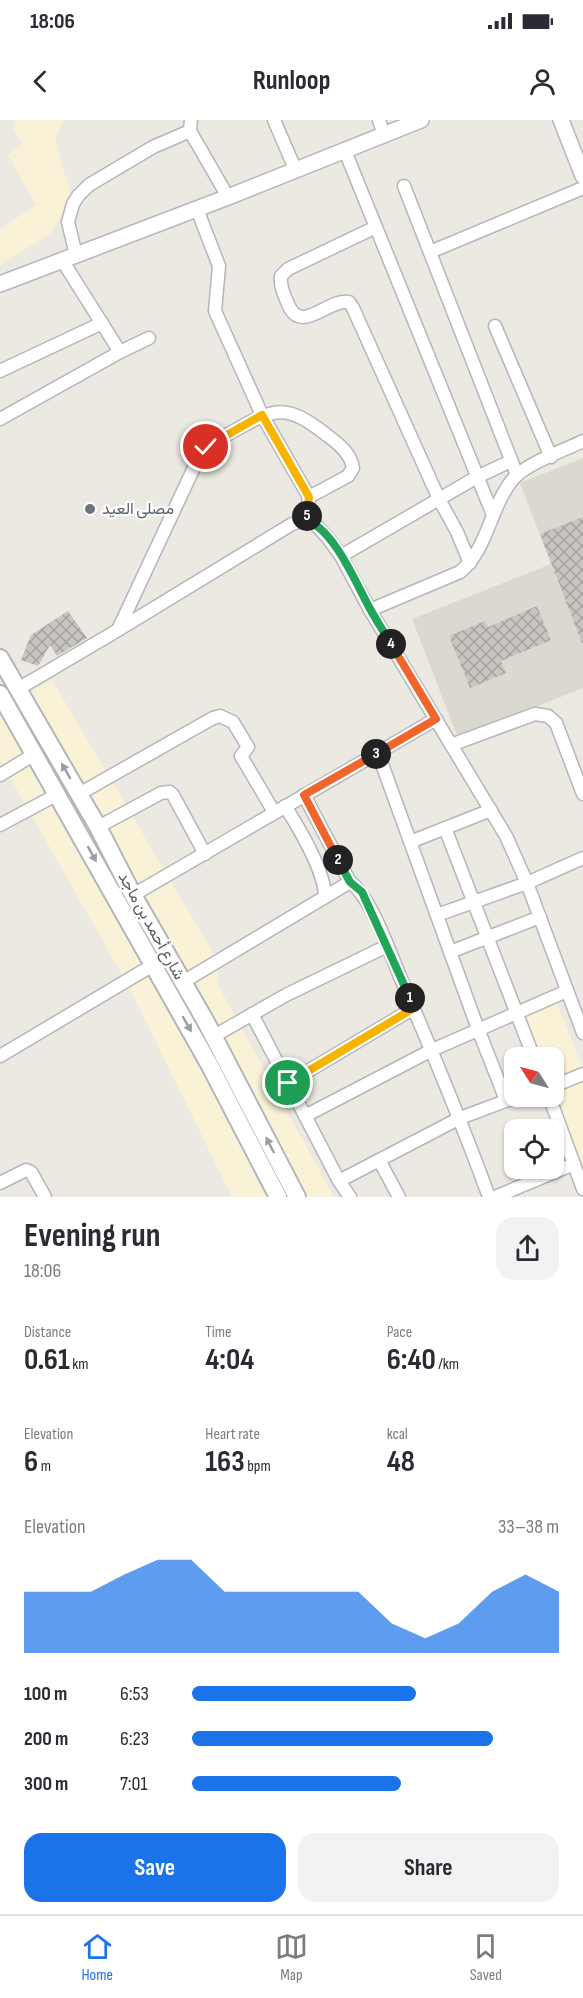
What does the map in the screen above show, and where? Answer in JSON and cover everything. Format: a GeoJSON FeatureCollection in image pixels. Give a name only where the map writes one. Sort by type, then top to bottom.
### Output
{"type":"FeatureCollection","features":[{"type":"Feature","properties":{"kind":"main road","name":"شارع أحمد بن ماجد"},"geometry":{"type":"LineString","coordinates":[[0,658],[98,827],[133,895],[214,1036],[297,1197]]}},
{"type":"Feature","properties":{"kind":"main road","name":"شارع أحمد بن ماجد"},"geometry":{"type":"LineString","coordinates":[[0,694],[209,1064],[278,1197]]}},
{"type":"Feature","properties":{"kind":"street"},"geometry":{"type":"LineString","coordinates":[[274,120],[296,171]]}},
{"type":"Feature","properties":{"kind":"street"},"geometry":{"type":"LineString","coordinates":[[0,284],[345,151],[382,127],[421,120]]}},
{"type":"Feature","properties":{"kind":"street"},"geometry":{"type":"LineString","coordinates":[[561,120],[583,176]]}},
{"type":"Feature","properties":{"kind":"street"},"geometry":{"type":"LineString","coordinates":[[120,352],[102,323],[69,257],[68,222],[78,196],[88,185],[190,125],[228,197]]}},
{"type":"Feature","properties":{"kind":"street"},"geometry":{"type":"LineString","coordinates":[[345,151],[493,515]]}},
{"type":"Feature","properties":{"kind":"street"},"geometry":{"type":"LineString","coordinates":[[404,186],[517,476]]}},
{"type":"Feature","properties":{"kind":"street"},"geometry":{"type":"LineString","coordinates":[[430,252],[583,188]]}},
{"type":"Feature","properties":{"kind":"street"},"geometry":{"type":"LineString","coordinates":[[197,208],[219,266],[215,311],[262,415],[309,497],[306,521]]}},
{"type":"Feature","properties":{"kind":"street"},"geometry":{"type":"LineString","coordinates":[[376,227],[288,268],[280,276],[280,286],[291,312],[299,317],[307,317],[342,301],[349,302],[439,499],[471,563]]}},
{"type":"Feature","properties":{"kind":"street"},"geometry":{"type":"LineString","coordinates":[[0,371],[102,323]]}},
{"type":"Feature","properties":{"kind":"street"},"geometry":{"type":"LineString","coordinates":[[495,326],[551,456]]}},
{"type":"Feature","properties":{"kind":"street"},"geometry":{"type":"LineString","coordinates":[[0,419],[149,338]]}},
{"type":"Feature","properties":{"kind":"street"},"geometry":{"type":"LineString","coordinates":[[118,630],[203,451],[262,415],[276,411],[288,412],[302,418],[341,446],[353,468],[348,476],[309,497]]}},
{"type":"Feature","properties":{"kind":"street"},"geometry":{"type":"LineString","coordinates":[[370,610],[460,572],[471,563],[502,496],[517,476],[583,441]]}},
{"type":"Feature","properties":{"kind":"street"},"geometry":{"type":"LineString","coordinates":[[341,556],[477,477],[511,461]]}},
{"type":"Feature","properties":{"kind":"street"},"geometry":{"type":"LineString","coordinates":[[18,689],[292,524],[313,522],[341,556],[370,610],[506,836],[527,883],[583,1033]]}},
{"type":"Feature","properties":{"kind":"street"},"geometry":{"type":"LineString","coordinates":[[451,745],[535,714],[548,716],[556,723],[583,794]]}},
{"type":"Feature","properties":{"kind":"street"},"geometry":{"type":"LineString","coordinates":[[79,794],[220,716],[233,722],[248,747],[241,756],[279,809],[295,821],[322,879],[325,897]]}},
{"type":"Feature","properties":{"kind":"street"},"geometry":{"type":"LineString","coordinates":[[133,895],[436,719]]}},
{"type":"Feature","properties":{"kind":"street"},"geometry":{"type":"LineString","coordinates":[[378,753],[504,1095]]}},
{"type":"Feature","properties":{"kind":"street"},"geometry":{"type":"LineString","coordinates":[[0,775],[35,754]]}},
{"type":"Feature","properties":{"kind":"street"},"geometry":{"type":"LineString","coordinates":[[98,827],[161,793],[170,792],[205,854]]}},
{"type":"Feature","properties":{"kind":"street"},"geometry":{"type":"LineString","coordinates":[[0,825],[58,794]]}},
{"type":"Feature","properties":{"kind":"street"},"geometry":{"type":"LineString","coordinates":[[304,795],[350,882],[362,892],[387,946],[460,1118],[489,1197]]}},
{"type":"Feature","properties":{"kind":"street"},"geometry":{"type":"LineString","coordinates":[[410,842],[491,810]]}},
{"type":"Feature","properties":{"kind":"street"},"geometry":{"type":"LineString","coordinates":[[445,828],[530,1047]]}},
{"type":"Feature","properties":{"kind":"street"},"geometry":{"type":"LineString","coordinates":[[437,915],[527,883],[583,858]]}},
{"type":"Feature","properties":{"kind":"street"},"geometry":{"type":"LineString","coordinates":[[183,982],[350,882]]}},
{"type":"Feature","properties":{"kind":"street"},"geometry":{"type":"LineString","coordinates":[[450,952],[540,917]]}},
{"type":"Feature","properties":{"kind":"street"},"geometry":{"type":"LineString","coordinates":[[214,1036],[286,995],[387,946]]}},
{"type":"Feature","properties":{"kind":"street"},"geometry":{"type":"LineString","coordinates":[[0,1056],[153,965]]}},
{"type":"Feature","properties":{"kind":"street"},"geometry":{"type":"LineString","coordinates":[[305,1116],[432,1050],[567,991]]}},
{"type":"Feature","properties":{"kind":"street"},"geometry":{"type":"LineString","coordinates":[[288,1083],[414,1008]]}},
{"type":"Feature","properties":{"kind":"street"},"geometry":{"type":"LineString","coordinates":[[252,1014],[339,1181],[350,1197]]}},
{"type":"Feature","properties":{"kind":"street"},"geometry":{"type":"LineString","coordinates":[[564,1082],[583,1074]]}},
{"type":"Feature","properties":{"kind":"street"},"geometry":{"type":"LineString","coordinates":[[339,1181],[460,1118],[504,1101]]}},
{"type":"Feature","properties":{"kind":"street"},"geometry":{"type":"LineString","coordinates":[[553,1107],[583,1189]]}},
{"type":"Feature","properties":{"kind":"street"},"geometry":{"type":"LineString","coordinates":[[379,1160],[399,1197]]}},
{"type":"Feature","properties":{"kind":"street"},"geometry":{"type":"LineString","coordinates":[[495,1197],[574,1164]]}},
{"type":"Feature","properties":{"kind":"street"},"geometry":{"type":"LineString","coordinates":[[0,1183],[26,1170],[31,1172],[45,1197]]}},
{"type":"Feature","properties":{"kind":"shaded area"},"geometry":{"type":"Polygon","coordinates":[[[16,120],[64,120],[55,139],[72,199],[50,234],[0,265],[0,229],[36,205],[8,155],[23,143],[14,130],[16,120]]]}},
{"type":"Feature","properties":{"kind":"shaded area"},"geometry":{"type":"Polygon","coordinates":[[[583,458],[583,688],[458,738],[412,619],[551,564],[520,483],[583,458]]]}},
{"type":"Feature","properties":{"kind":"shaded area"},"geometry":{"type":"Polygon","coordinates":[[[52,680],[216,958],[219,987],[334,1197],[232,1197],[128,985],[0,760],[0,708],[52,680]]]}},
{"type":"Feature","properties":{"kind":"shaded area"},"geometry":{"type":"Polygon","coordinates":[[[557,1003],[583,1069],[583,1197],[564,1146],[564,1119],[554,1119],[550,1107],[564,1107],[564,1047],[529,1047],[519,1018],[557,1003]]]}},
{"type":"Feature","properties":{"kind":"building"},"geometry":{"type":"Polygon","coordinates":[[[583,517],[583,643],[582,643],[540,534],[583,517]]]}},
{"type":"Feature","properties":{"kind":"building"},"geometry":{"type":"Polygon","coordinates":[[[537,606],[551,640],[501,661],[506,673],[470,688],[449,636],[485,621],[488,627],[537,606]]]}},
{"type":"Feature","properties":{"kind":"building"},"geometry":{"type":"Polygon","coordinates":[[[68,611],[87,638],[57,656],[50,645],[38,666],[21,660],[31,635],[68,611]]]}},
{"type":"Feature","properties":{"kind":"place","name":"مصلى العيد"},"geometry":{"type":"Point","coordinates":[90,509]}},
{"type":"Feature","properties":{"kind":"route"},"geometry":{"type":"LineString","coordinates":[[206,447],[262,415],[309,497],[306,521],[313,522],[320,528],[341,556],[370,610],[436,719],[304,795],[350,882],[362,892],[414,1008],[288,1083]]}}]}
